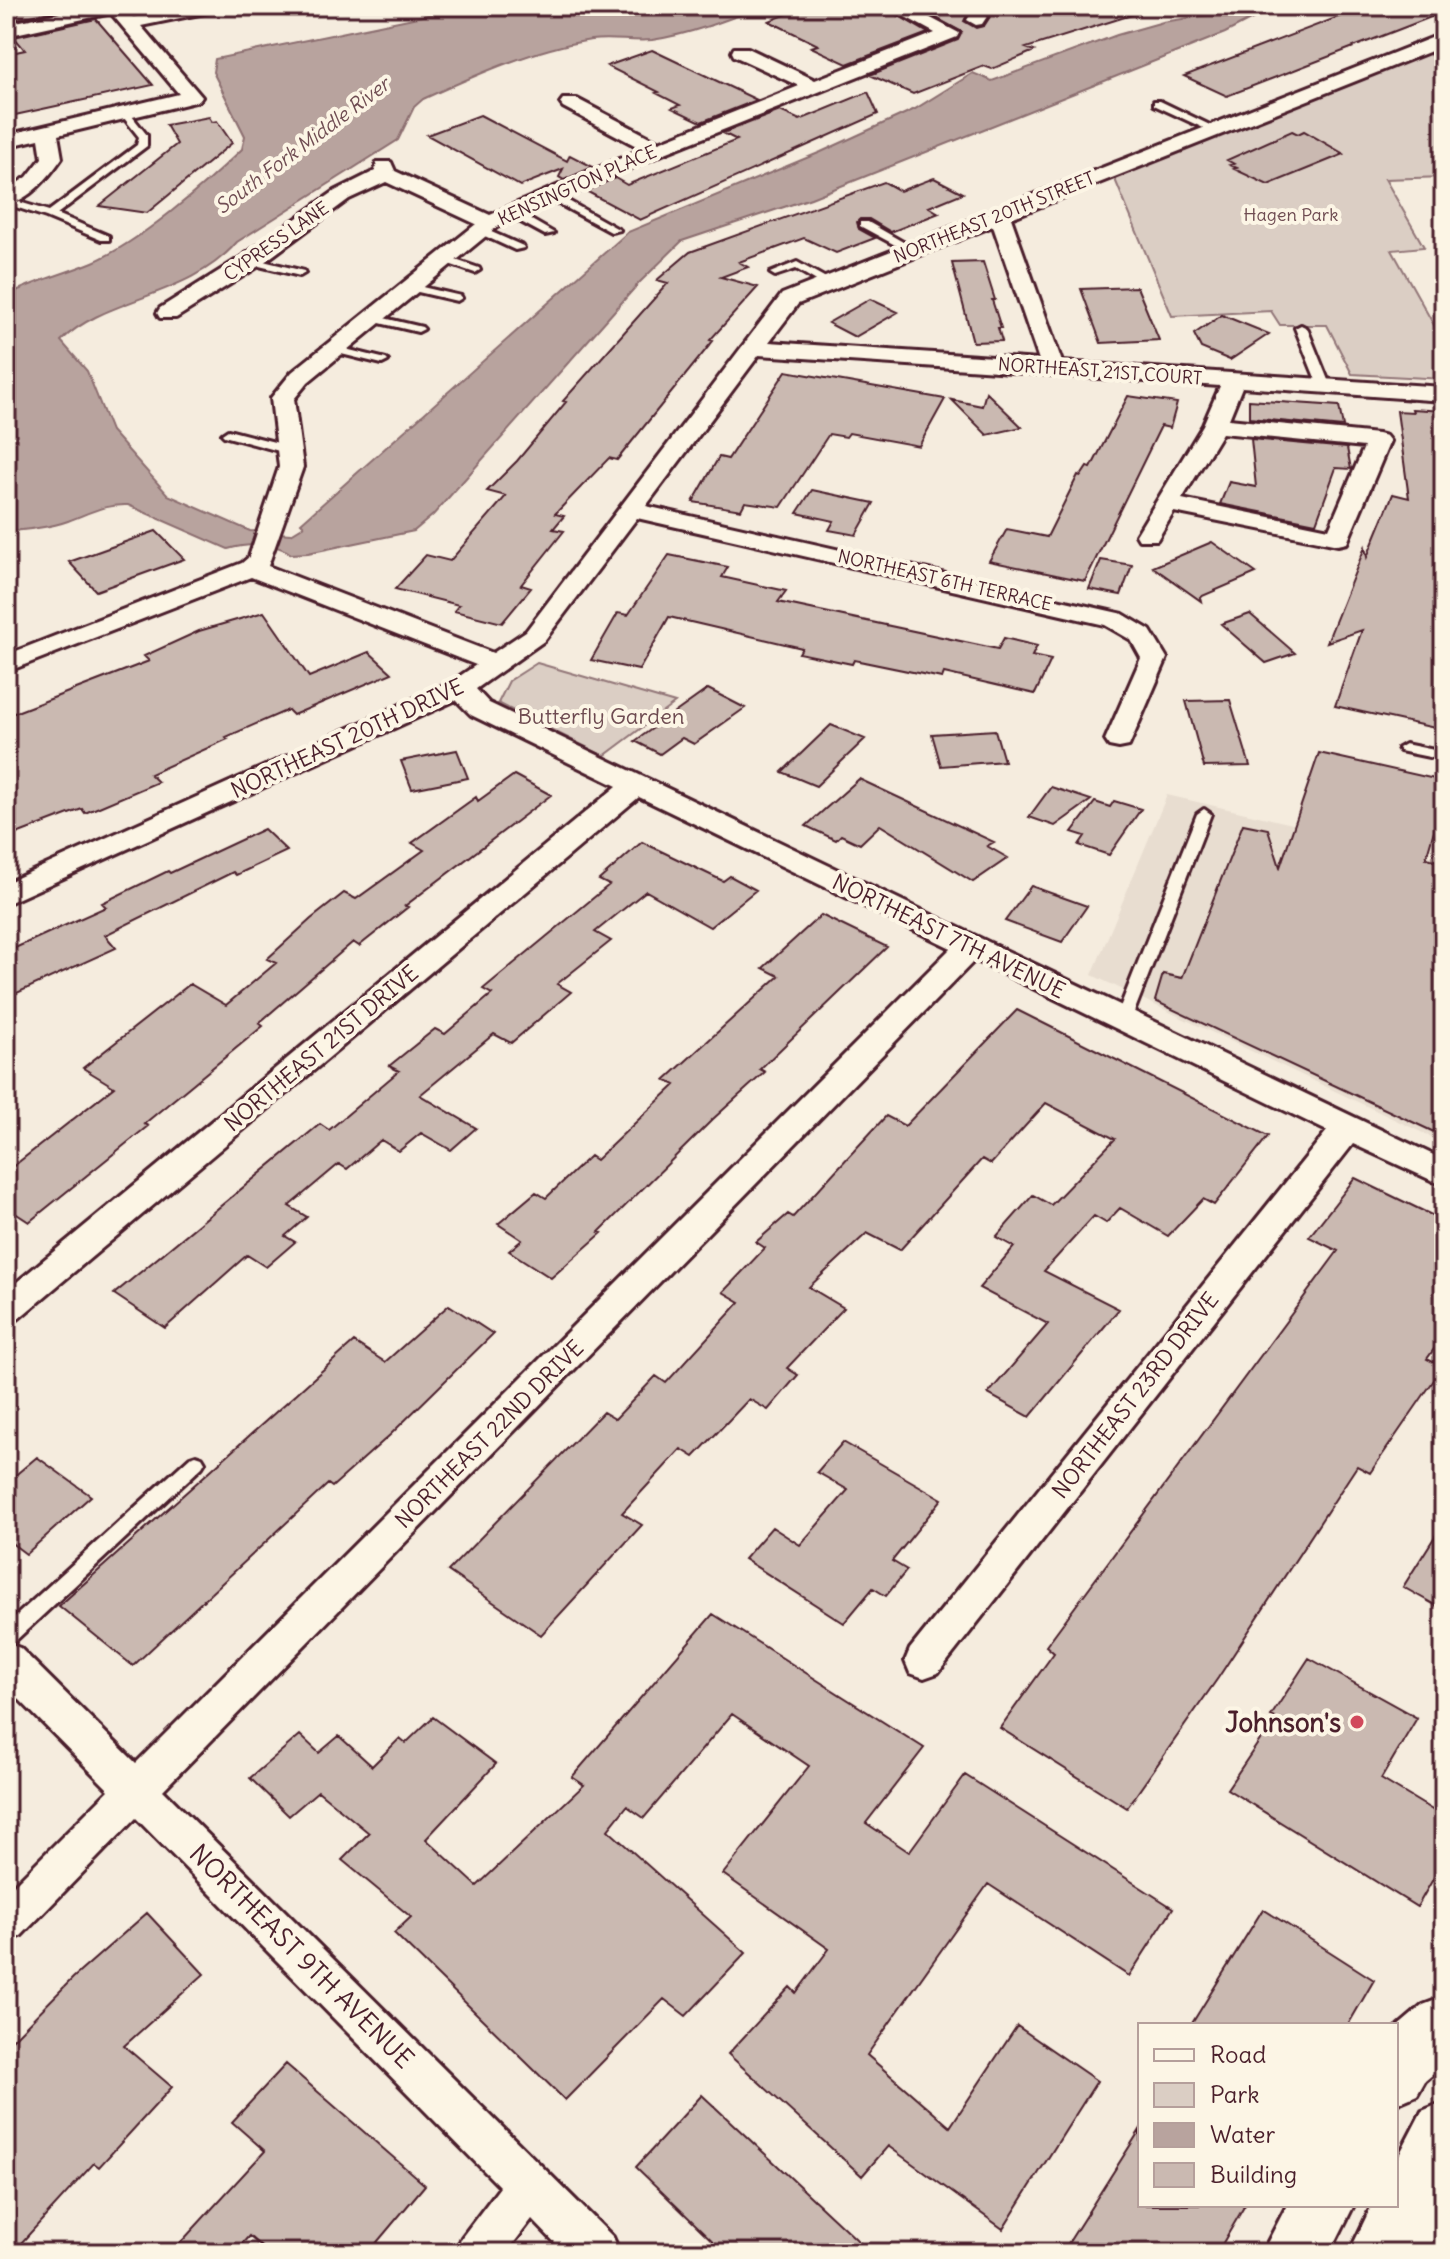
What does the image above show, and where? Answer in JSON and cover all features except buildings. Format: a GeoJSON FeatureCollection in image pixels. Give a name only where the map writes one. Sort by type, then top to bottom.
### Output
{"type":"FeatureCollection","features":[{"type":"Feature","properties":{"kind":"main road"},"geometry":{"type":"LineString","coordinates":[[1398,2070],[1404,2060],[1444,2026]]}},
{"type":"Feature","properties":{"kind":"main road"},"geometry":{"type":"LineString","coordinates":[[1382,2251],[1444,2133]]}},
{"type":"Feature","properties":{"kind":"main road"},"geometry":{"type":"LineString","coordinates":[[1294,2253],[1322,2207]]}},
{"type":"Feature","properties":{"kind":"street"},"geometry":{"type":"LineString","coordinates":[[129,23],[214,6]]}},
{"type":"Feature","properties":{"kind":"street","name":"KENSINGTON PLACE"},"geometry":{"type":"LineString","coordinates":[[251,568],[260,560],[291,467],[282,398],[300,377],[485,227],[658,149],[950,33],[894,6]]}},
{"type":"Feature","properties":{"kind":"street"},"geometry":{"type":"LineString","coordinates":[[6,30],[114,7],[192,97],[6,141]]}},
{"type":"Feature","properties":{"kind":"street","name":"NORTHEAST 20TH STREET"},"geometry":{"type":"LineString","coordinates":[[632,510],[790,299],[1444,39]]}},
{"type":"Feature","properties":{"kind":"street"},"geometry":{"type":"LineString","coordinates":[[741,52],[813,86]]}},
{"type":"Feature","properties":{"kind":"street"},"geometry":{"type":"LineString","coordinates":[[570,103],[658,149]]}},
{"type":"Feature","properties":{"kind":"street"},"geometry":{"type":"LineString","coordinates":[[6,200],[34,181],[52,158],[48,132]]}},
{"type":"Feature","properties":{"kind":"street","name":"CYPRESS LANE"},"geometry":{"type":"LineString","coordinates":[[168,313],[251,261],[342,195],[385,170],[485,227]]}},
{"type":"Feature","properties":{"kind":"street"},"geometry":{"type":"LineString","coordinates":[[1000,215],[1053,368]]}},
{"type":"Feature","properties":{"kind":"street","name":"NORTHEAST 21ST COURT"},"geometry":{"type":"LineString","coordinates":[[755,348],[1444,394]]}},
{"type":"Feature","properties":{"kind":"street"},"geometry":{"type":"LineString","coordinates":[[1148,535],[1215,425],[1234,379]]}},
{"type":"Feature","properties":{"kind":"street"},"geometry":{"type":"LineString","coordinates":[[1169,504],[1338,538],[1378,441],[1215,425]]}},
{"type":"Feature","properties":{"kind":"street","name":"NORTHEAST 20TH DRIVE"},"geometry":{"type":"LineString","coordinates":[[6,894],[460,688],[535,636],[632,510]]}},
{"type":"Feature","properties":{"kind":"street","name":"NORTHEAST 6TH TERRACE"},"geometry":{"type":"LineString","coordinates":[[632,510],[1114,619],[1141,635],[1154,658],[1119,740]]}},
{"type":"Feature","properties":{"kind":"street"},"geometry":{"type":"LineString","coordinates":[[6,664],[251,568],[496,664]]}},
{"type":"Feature","properties":{"kind":"street","name":"NORTHEAST 7TH AVENUE"},"geometry":{"type":"LineString","coordinates":[[460,688],[480,709],[1444,1174]]}},
{"type":"Feature","properties":{"kind":"street","name":"NORTHEAST 21ST DRIVE"},"geometry":{"type":"LineString","coordinates":[[6,1310],[636,785]]}},
{"type":"Feature","properties":{"kind":"street","name":"NORTHEAST 22ND DRIVE"},"geometry":{"type":"LineString","coordinates":[[6,1922],[971,946]]}},
{"type":"Feature","properties":{"kind":"street","name":"NORTHEAST 23RD DRIVE"},"geometry":{"type":"LineString","coordinates":[[924,1661],[1347,1128]]}},
{"type":"Feature","properties":{"kind":"street","name":"NORTHEAST 9TH AVENUE"},"geometry":{"type":"LineString","coordinates":[[6,1660],[597,2253]]}},
{"type":"Feature","properties":{"kind":"street"},"geometry":{"type":"LineString","coordinates":[[478,2253],[529,2186]]}},
{"type":"Feature","properties":{"kind":"street"},"geometry":{"type":"LineString","coordinates":[[1382,2251],[1426,2240],[1444,2241]]}},
{"type":"Feature","properties":{"kind":"lane"},"geometry":{"type":"LineString","coordinates":[[1157,103],[1213,129]]}},
{"type":"Feature","properties":{"kind":"lane"},"geometry":{"type":"LineString","coordinates":[[50,215],[142,146],[144,137],[125,113]]}},
{"type":"Feature","properties":{"kind":"lane"},"geometry":{"type":"LineString","coordinates":[[552,196],[615,230]]}},
{"type":"Feature","properties":{"kind":"lane"},"geometry":{"type":"LineString","coordinates":[[6,200],[105,238]]}},
{"type":"Feature","properties":{"kind":"lane"},"geometry":{"type":"LineString","coordinates":[[512,213],[549,233]]}},
{"type":"Feature","properties":{"kind":"lane"},"geometry":{"type":"LineString","coordinates":[[864,224],[912,250]]}},
{"type":"Feature","properties":{"kind":"lane"},"geometry":{"type":"LineString","coordinates":[[485,227],[519,248]]}},
{"type":"Feature","properties":{"kind":"lane"},"geometry":{"type":"LineString","coordinates":[[775,273],[813,258]]}},
{"type":"Feature","properties":{"kind":"lane"},"geometry":{"type":"LineString","coordinates":[[444,259],[475,270]]}},
{"type":"Feature","properties":{"kind":"lane"},"geometry":{"type":"LineString","coordinates":[[251,261],[300,273]]}},
{"type":"Feature","properties":{"kind":"lane"},"geometry":{"type":"LineString","coordinates":[[797,265],[829,284]]}},
{"type":"Feature","properties":{"kind":"lane"},"geometry":{"type":"LineString","coordinates":[[409,287],[457,298]]}},
{"type":"Feature","properties":{"kind":"lane"},"geometry":{"type":"LineString","coordinates":[[371,318],[418,329]]}},
{"type":"Feature","properties":{"kind":"lane"},"geometry":{"type":"LineString","coordinates":[[1301,328],[1324,385]]}},
{"type":"Feature","properties":{"kind":"lane"},"geometry":{"type":"LineString","coordinates":[[333,349],[382,361]]}},
{"type":"Feature","properties":{"kind":"lane"},"geometry":{"type":"LineString","coordinates":[[228,434],[290,450]]}},
{"type":"Feature","properties":{"kind":"lane"},"geometry":{"type":"LineString","coordinates":[[1405,748],[1444,756]]}},
{"type":"Feature","properties":{"kind":"lane"},"geometry":{"type":"LineString","coordinates":[[1123,1020],[1204,814]]}},
{"type":"Feature","properties":{"kind":"lane"},"geometry":{"type":"LineString","coordinates":[[6,1637],[196,1462]]}},
{"type":"Feature","properties":{"kind":"shaded area"},"geometry":{"type":"Polygon","coordinates":[[[1167,795],[1444,859],[1444,1143],[1092,975],[1167,795]]]}},
{"type":"Feature","properties":{"kind":"green space","name":"Hagen Park"},"geometry":{"type":"Polygon","coordinates":[[[1426,51],[1444,68],[1444,177],[1385,179],[1424,247],[1392,250],[1444,343],[1444,379],[1352,374],[1327,325],[1280,325],[1271,311],[1172,316],[1114,177],[1426,51]]]}},
{"type":"Feature","properties":{"kind":"green space","name":"Butterfly Garden"},"geometry":{"type":"Polygon","coordinates":[[[537,663],[675,703],[604,756],[498,703],[509,681],[537,663]]]}},
{"type":"Feature","properties":{"kind":"water","name":"South Fork Middle River"},"geometry":{"type":"Polygon","coordinates":[[[471,6],[763,6],[709,26],[666,37],[599,39],[569,44],[526,56],[423,99],[414,107],[398,140],[237,242],[217,261],[172,286],[79,326],[61,341],[87,371],[111,431],[168,495],[250,531],[291,534],[304,526],[301,523],[628,232],[821,152],[915,109],[973,73],[992,81],[1117,35],[1163,22],[1221,13],[1232,6],[1277,6],[1225,33],[811,198],[682,241],[639,283],[433,515],[414,531],[308,553],[291,554],[278,547],[261,545],[228,549],[128,505],[119,505],[53,525],[6,531],[6,296],[93,262],[131,241],[191,195],[242,149],[245,136],[213,72],[215,59],[471,6]]]}},
{"type":"Feature","properties":{"kind":"place","name":"Johnson's"},"geometry":{"type":"Point","coordinates":[1357,1722]}}]}
